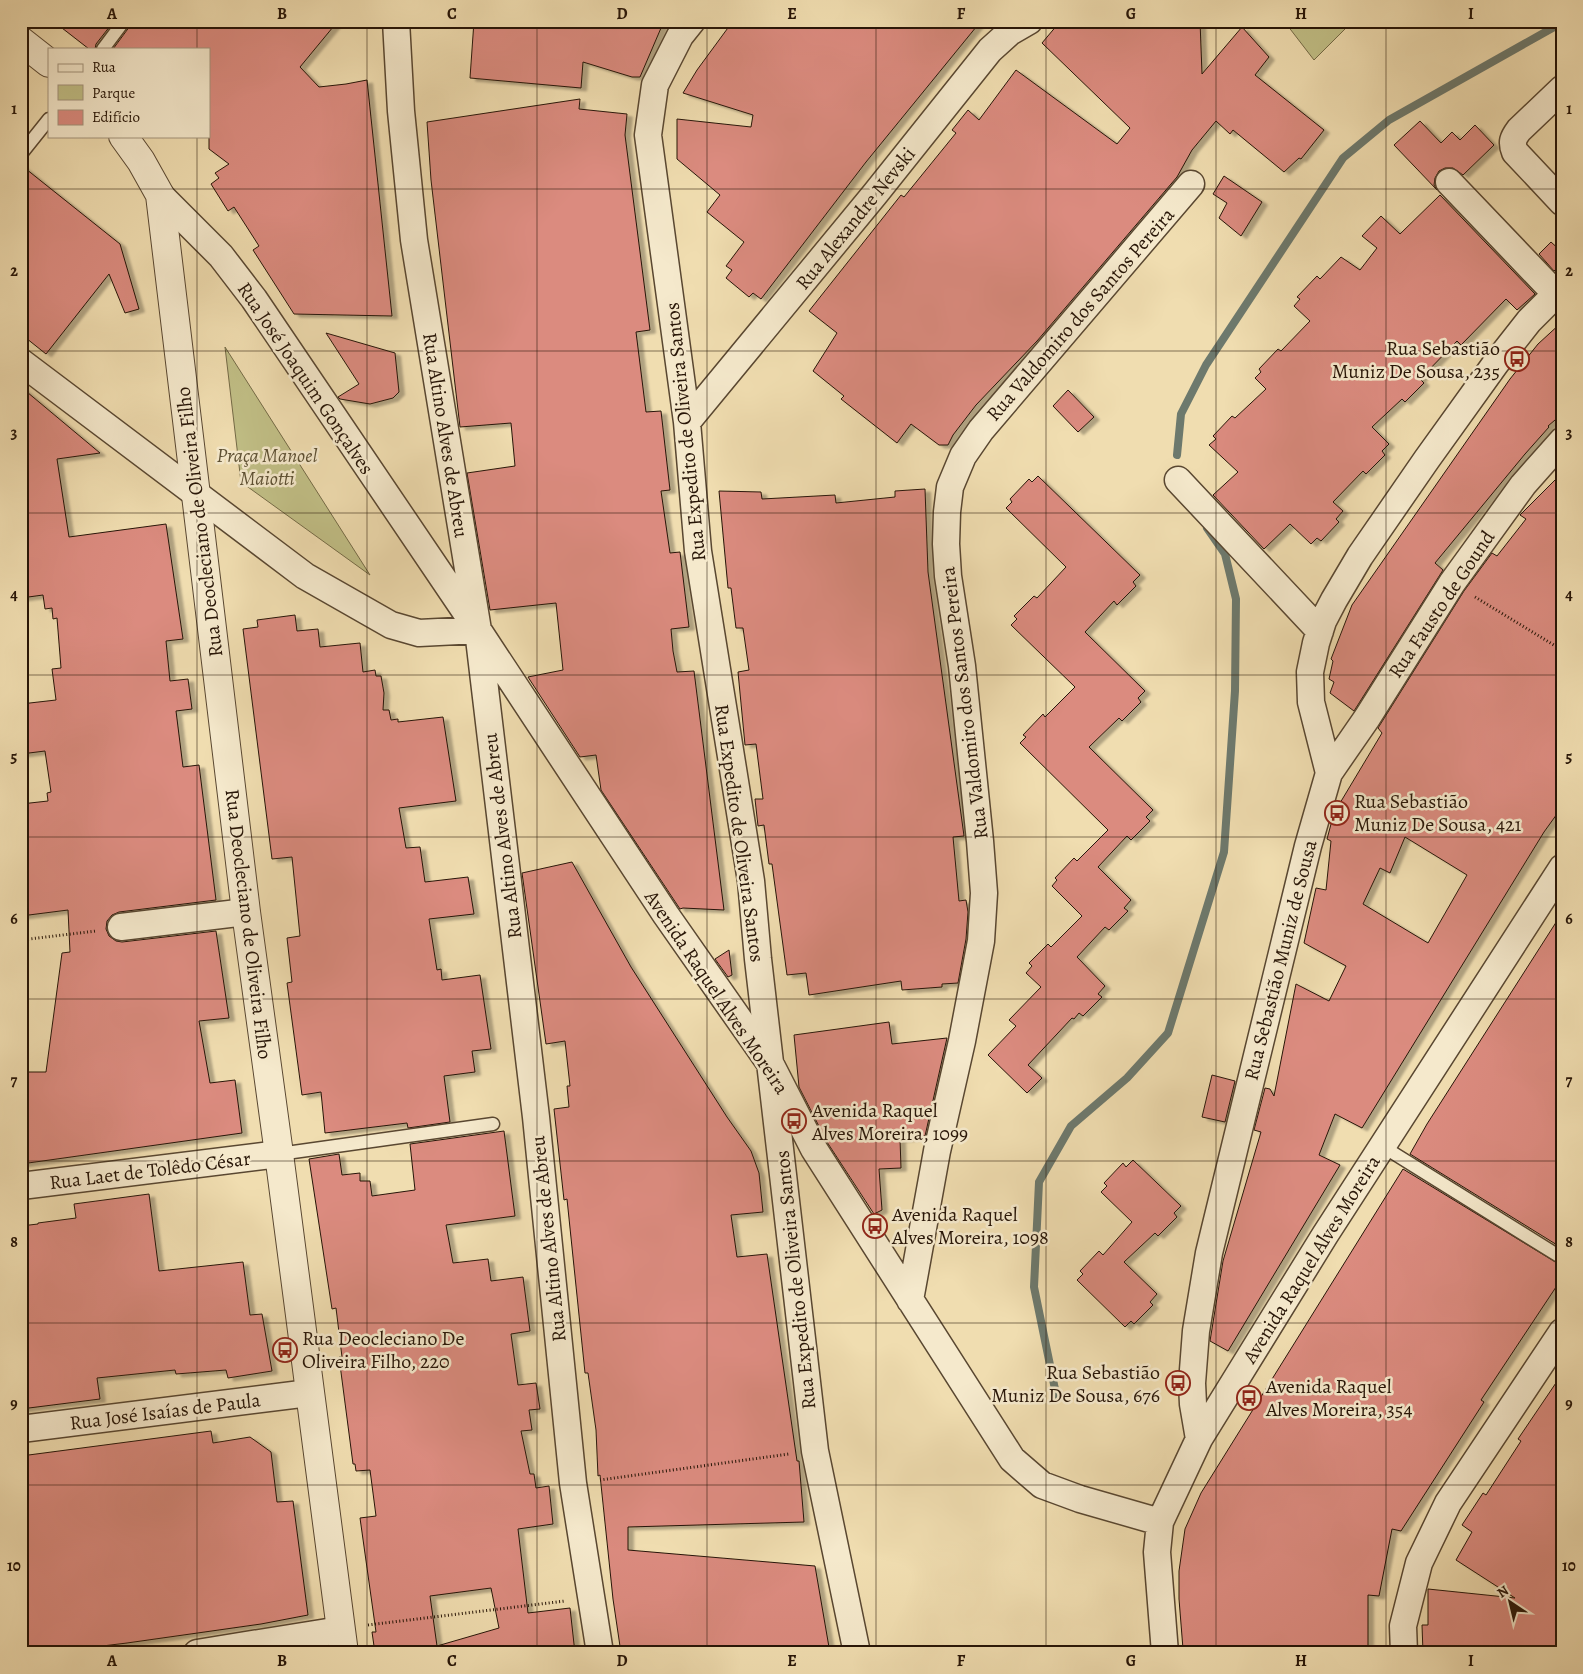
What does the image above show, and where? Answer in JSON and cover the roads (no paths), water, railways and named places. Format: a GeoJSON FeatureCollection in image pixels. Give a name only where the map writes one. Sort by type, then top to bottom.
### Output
{"type":"FeatureCollection","features":[{"type":"Feature","properties":{"kind":"street","name":"Rua Altino Alves de Abreu"},"geometry":{"type":"LineString","coordinates":[[396,21],[401,111],[414,240],[478,630],[536,1117],[573,1483],[600,1653]]}},
{"type":"Feature","properties":{"kind":"street","name":"Rua Expedito de Oliveira Santos"},"geometry":{"type":"LineString","coordinates":[[692,21],[680,36],[654,85],[648,135],[687,422],[698,551],[751,881],[758,959],[814,1451],[857,1653]]}},
{"type":"Feature","properties":{"kind":"street","name":"Rua Alexandre Nevski"},"geometry":{"type":"LineString","coordinates":[[687,422],[875,194],[990,50],[1010,32],[1029,21]]}},
{"type":"Feature","properties":{"kind":"street"},"geometry":{"type":"LineString","coordinates":[[21,41],[48,62]]}},
{"type":"Feature","properties":{"kind":"street"},"geometry":{"type":"LineString","coordinates":[[1562,89],[1519,130],[1511,144],[1514,152],[1562,202]]}},
{"type":"Feature","properties":{"kind":"street","name":"Rua José Joaquim Gonçalves"},"geometry":{"type":"LineString","coordinates":[[124,138],[141,161],[160,195],[221,256],[254,299],[478,630]]}},
{"type":"Feature","properties":{"kind":"street"},"geometry":{"type":"LineString","coordinates":[[1329,773],[1311,702],[1310,672],[1320,631],[1334,600],[1360,556],[1427,458],[1496,363],[1529,321],[1559,291],[1449,182]]}},
{"type":"Feature","properties":{"kind":"street","name":"Rua Valdomiro dos Santos Pereira"},"geometry":{"type":"LineString","coordinates":[[910,1300],[937,1151],[962,1042],[982,941],[984,893],[962,666],[948,576],[947,512],[950,487],[963,456],[981,430],[1191,184]]}},
{"type":"Feature","properties":{"kind":"street","name":"Rua Deocleciano de Oliveira Filho"},"geometry":{"type":"LineString","coordinates":[[160,195],[246,912],[342,1641]]}},
{"type":"Feature","properties":{"kind":"street"},"geometry":{"type":"LineString","coordinates":[[21,362],[305,576],[391,625],[419,633],[478,630]]}},
{"type":"Feature","properties":{"kind":"street","name":"Rua Fausto de Gound"},"geometry":{"type":"LineString","coordinates":[[1329,773],[1367,718],[1452,583],[1523,485],[1562,441]]}},
{"type":"Feature","properties":{"kind":"street"},"geometry":{"type":"LineString","coordinates":[[1178,480],[1320,631]]}},
{"type":"Feature","properties":{"kind":"street","name":"Avenida Raquel Alves Moreira"},"geometry":{"type":"LineString","coordinates":[[478,630],[666,915],[771,1065],[814,1149],[1012,1459],[1042,1485],[1080,1499],[1160,1522],[1199,1439],[1324,1236],[1562,868]]}},
{"type":"Feature","properties":{"kind":"street","name":"Rua Sebastião Muniz de Sousa"},"geometry":{"type":"LineString","coordinates":[[1199,1439],[1193,1404],[1192,1383],[1196,1332],[1208,1254],[1308,846],[1329,773]]}},
{"type":"Feature","properties":{"kind":"street"},"geometry":{"type":"LineString","coordinates":[[122,927],[246,912]]}},
{"type":"Feature","properties":{"kind":"street","name":"Rua Laet de Tolêdo César"},"geometry":{"type":"LineString","coordinates":[[21,1186],[279,1154]]}},
{"type":"Feature","properties":{"kind":"street"},"geometry":{"type":"LineString","coordinates":[[1404,1653],[1403,1626],[1419,1563],[1444,1511],[1562,1332]]}},
{"type":"Feature","properties":{"kind":"street","name":"Rua José Isaías de Paula"},"geometry":{"type":"LineString","coordinates":[[21,1429],[309,1393]]}},
{"type":"Feature","properties":{"kind":"street"},"geometry":{"type":"LineString","coordinates":[[1160,1522],[1157,1552],[1165,1653]]}},
{"type":"Feature","properties":{"kind":"street"},"geometry":{"type":"LineString","coordinates":[[197,1653],[342,1641]]}},
{"type":"Feature","properties":{"kind":"lane"},"geometry":{"type":"LineString","coordinates":[[104,48],[124,21]]}},
{"type":"Feature","properties":{"kind":"lane"},"geometry":{"type":"LineString","coordinates":[[21,154],[48,120]]}},
{"type":"Feature","properties":{"kind":"lane"},"geometry":{"type":"LineString","coordinates":[[279,1154],[493,1124]]}},
{"type":"Feature","properties":{"kind":"lane"},"geometry":{"type":"LineString","coordinates":[[1382,1146],[1562,1258]]}},
{"type":"Feature","properties":{"kind":"waterway"},"geometry":{"type":"LineString","coordinates":[[1177,455],[1181,414],[1206,365],[1343,158],[1389,120],[1556,26],[1561,21]]}},
{"type":"Feature","properties":{"kind":"waterway"},"geometry":{"type":"LineString","coordinates":[[1057,1399],[1034,1287],[1039,1182],[1071,1126],[1127,1078],[1168,1033],[1224,852],[1235,691],[1236,599],[1225,554],[1207,528]]}},
{"type":"Feature","properties":{"kind":"place","name":"Rua Sebastião Muniz De Sousa, 235"},"geometry":{"type":"Point","coordinates":[1517,359]}},
{"type":"Feature","properties":{"kind":"place","name":"Rua Sebastião Muniz De Sousa, 421"},"geometry":{"type":"Point","coordinates":[1337,813]}},
{"type":"Feature","properties":{"kind":"place","name":"Avenida Raquel Alves Moreira, 1099"},"geometry":{"type":"Point","coordinates":[794,1121]}},
{"type":"Feature","properties":{"kind":"place","name":"Avenida Raquel Alves Moreira, 1098"},"geometry":{"type":"Point","coordinates":[875,1226]}},
{"type":"Feature","properties":{"kind":"place","name":"Rua Deocleciano De Oliveira Filho, 220"},"geometry":{"type":"Point","coordinates":[285,1350]}},
{"type":"Feature","properties":{"kind":"place","name":"Rua Sebastião Muniz De Sousa, 676"},"geometry":{"type":"Point","coordinates":[1178,1383]}},
{"type":"Feature","properties":{"kind":"place","name":"Avenida Raquel Alves Moreira, 354"},"geometry":{"type":"Point","coordinates":[1249,1398]}},
{"type":"Feature","properties":{"kind":"park label","name":"Praça Manoel Maiotti"},"geometry":{"type":"Point","coordinates":[267,466]}}]}
